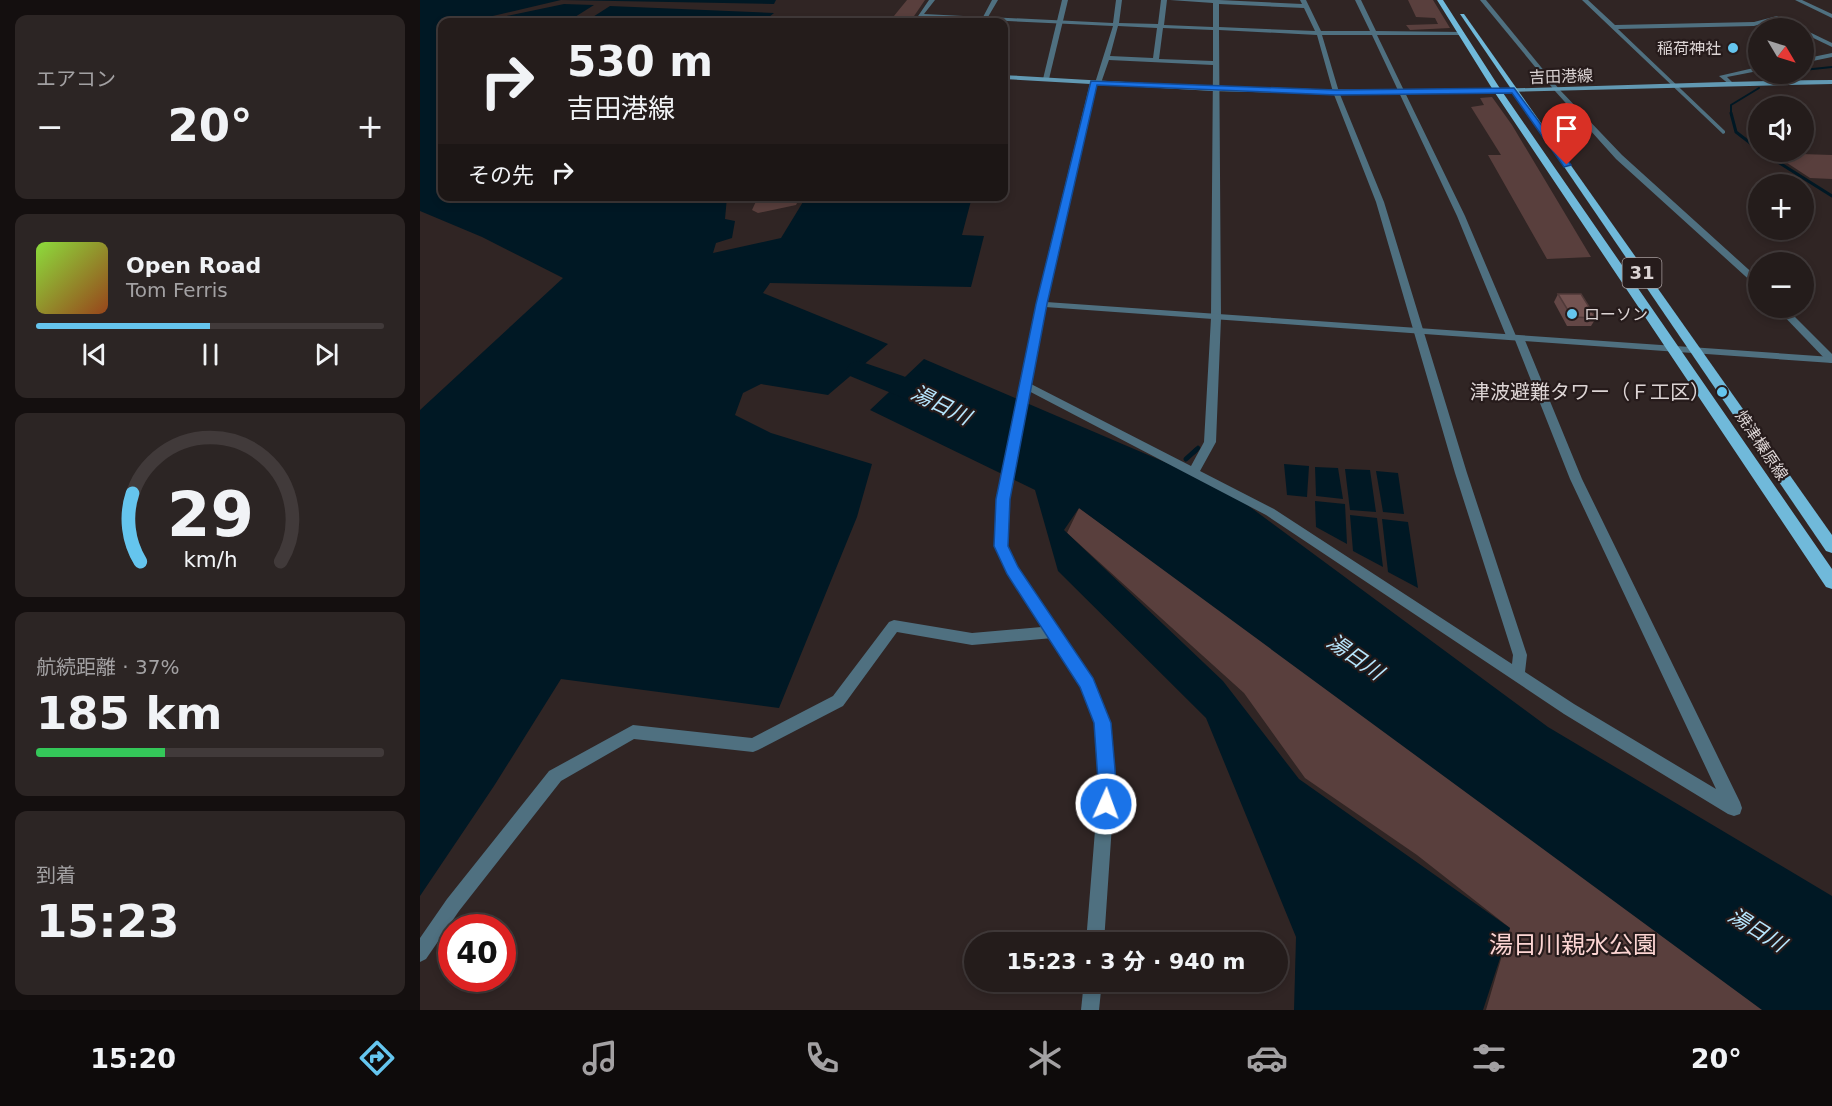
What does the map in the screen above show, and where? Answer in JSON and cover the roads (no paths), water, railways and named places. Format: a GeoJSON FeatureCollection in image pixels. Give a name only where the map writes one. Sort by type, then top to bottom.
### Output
{"type":"FeatureCollection","features":[{"type":"Feature","properties":{"kind":"main road","name":"焼津榛原線"},"geometry":{"type":"LineString","coordinates":[[1440,0],[1497,90],[1677,351],[1832,582]]}},
{"type":"Feature","properties":{"kind":"main road","name":"焼津榛原線"},"geometry":{"type":"LineString","coordinates":[[1452,0],[1832,547]]}},
{"type":"Feature","properties":{"kind":"main road","name":"吉田港線"},"geometry":{"type":"LineString","coordinates":[[1008,77],[1336,93],[1557,90],[1730,82],[1832,82]]}},
{"type":"Feature","properties":{"kind":"street"},"geometry":{"type":"LineString","coordinates":[[932,0],[921,16],[946,18]]}},
{"type":"Feature","properties":{"kind":"street"},"geometry":{"type":"LineString","coordinates":[[986,18],[995,0]]}},
{"type":"Feature","properties":{"kind":"street"},"geometry":{"type":"LineString","coordinates":[[1046,79],[1065,0]]}},
{"type":"Feature","properties":{"kind":"street"},"geometry":{"type":"LineString","coordinates":[[1096,932],[1107,781],[1102,723],[1087,683],[1012,570],[1001,546],[1003,499],[1041,304],[1096,83],[1107,58],[1116,24],[1119,0]]}},
{"type":"Feature","properties":{"kind":"street"},"geometry":{"type":"LineString","coordinates":[[1156,60],[1164,0]]}},
{"type":"Feature","properties":{"kind":"street"},"geometry":{"type":"LineString","coordinates":[[1173,0],[1305,3],[1318,33],[1336,93],[1380,202],[1461,473],[1520,655],[1518,675]]}},
{"type":"Feature","properties":{"kind":"street"},"geometry":{"type":"LineString","coordinates":[[1026,388],[1270,512],[1518,675],[1734,808],[1576,479],[1461,216],[1358,0]]}},
{"type":"Feature","properties":{"kind":"street"},"geometry":{"type":"LineString","coordinates":[[1484,0],[1557,90],[1618,157],[1748,274]]}},
{"type":"Feature","properties":{"kind":"street"},"geometry":{"type":"LineString","coordinates":[[1585,0],[1676,84],[1723,132]]}},
{"type":"Feature","properties":{"kind":"street"},"geometry":{"type":"LineString","coordinates":[[1798,0],[1832,16]]}},
{"type":"Feature","properties":{"kind":"street"},"geometry":{"type":"LineString","coordinates":[[1194,472],[1210,442],[1216,318],[1216,1]]}},
{"type":"Feature","properties":{"kind":"street"},"geometry":{"type":"LineString","coordinates":[[1008,21],[1318,33],[1462,33]]}},
{"type":"Feature","properties":{"kind":"street"},"geometry":{"type":"LineString","coordinates":[[1615,27],[1748,24]]}},
{"type":"Feature","properties":{"kind":"street"},"geometry":{"type":"LineString","coordinates":[[1814,36],[1832,45]]}},
{"type":"Feature","properties":{"kind":"street"},"geometry":{"type":"LineString","coordinates":[[1814,59],[1832,56]]}},
{"type":"Feature","properties":{"kind":"street"},"geometry":{"type":"LineString","coordinates":[[1107,58],[1216,63]]}},
{"type":"Feature","properties":{"kind":"street"},"geometry":{"type":"LineString","coordinates":[[1730,82],[1722,76],[1748,71]]}},
{"type":"Feature","properties":{"kind":"street"},"geometry":{"type":"LineString","coordinates":[[1041,304],[1677,351],[1832,360]]}},
{"type":"Feature","properties":{"kind":"street"},"geometry":{"type":"LineString","coordinates":[[1791,318],[1832,360]]}},
{"type":"Feature","properties":{"kind":"street"},"geometry":{"type":"LineString","coordinates":[[420,953],[453,905],[555,776],[633,732],[753,745],[838,701],[894,626],[972,639],[1053,632]]}},
{"type":"Feature","properties":{"kind":"street"},"geometry":{"type":"LineString","coordinates":[[1090,1010],[1092,992]]}},
{"type":"Feature","properties":{"kind":"water"},"geometry":{"type":"Polygon","coordinates":[[[420,0],[561,0],[484,18],[438,18],[438,201],[727,201],[725,219],[735,221],[732,238],[716,243],[713,253],[781,238],[804,201],[971,201],[962,235],[984,236],[971,287],[770,283],[763,293],[888,344],[828,395],[761,384],[743,393],[735,415],[771,433],[872,464],[857,517],[779,708],[561,679],[494,786],[420,896],[420,410],[563,278],[482,237],[420,211],[420,0]]]}},
{"type":"Feature","properties":{"kind":"water"},"geometry":{"type":"Polygon","coordinates":[[[561,0],[776,0],[774,4],[561,0]]]}},
{"type":"Feature","properties":{"kind":"water"},"geometry":{"type":"Polygon","coordinates":[[[564,4],[594,5],[573,18],[498,18],[564,4]]]}},
{"type":"Feature","properties":{"kind":"water"},"geometry":{"type":"Polygon","coordinates":[[[610,6],[774,13],[768,18],[591,18],[610,6]]]}},
{"type":"Feature","properties":{"kind":"water"},"geometry":{"type":"Polygon","coordinates":[[[924,359],[1223,487],[1548,727],[1832,896],[1832,1010],[1762,1010],[1079,508],[1064,530],[1223,681],[1299,779],[1510,928],[1483,1010],[1294,1010],[1296,937],[1206,718],[1058,571],[1035,490],[870,410],[924,359]]]}},
{"type":"Feature","properties":{"kind":"water"},"geometry":{"type":"Polygon","coordinates":[[[1284,464],[1309,466],[1307,497],[1287,495],[1284,464]]]}},
{"type":"Feature","properties":{"kind":"water"},"geometry":{"type":"Polygon","coordinates":[[[1315,467],[1338,468],[1343,499],[1316,496],[1315,467]]]}},
{"type":"Feature","properties":{"kind":"water"},"geometry":{"type":"Polygon","coordinates":[[[1345,469],[1370,470],[1376,512],[1350,510],[1345,469]]]}},
{"type":"Feature","properties":{"kind":"water"},"geometry":{"type":"Polygon","coordinates":[[[1376,471],[1398,473],[1404,514],[1383,512],[1376,471]]]}},
{"type":"Feature","properties":{"kind":"water"},"geometry":{"type":"Polygon","coordinates":[[[1315,501],[1345,504],[1347,544],[1316,527],[1315,501]]]}},
{"type":"Feature","properties":{"kind":"water"},"geometry":{"type":"Polygon","coordinates":[[[1350,515],[1377,518],[1383,567],[1353,551],[1350,515]]]}},
{"type":"Feature","properties":{"kind":"water"},"geometry":{"type":"Polygon","coordinates":[[[1382,519],[1408,522],[1418,588],[1388,572],[1382,519]]]}},
{"type":"Feature","properties":{"kind":"waterway"},"geometry":{"type":"LineString","coordinates":[[1814,69],[1832,67]]}},
{"type":"Feature","properties":{"kind":"waterway"},"geometry":{"type":"LineString","coordinates":[[1731,113],[1731,105],[1759,88]]}},
{"type":"Feature","properties":{"kind":"waterway"},"geometry":{"type":"LineString","coordinates":[[1731,113],[1736,132],[1748,141]]}},
{"type":"Feature","properties":{"kind":"waterway"},"geometry":{"type":"LineString","coordinates":[[1778,162],[1832,196]]}},
{"type":"Feature","properties":{"kind":"waterway","name":"湯日川"},"geometry":{"type":"LineString","coordinates":[[859,370],[893,382],[937,403]]}},
{"type":"Feature","properties":{"kind":"waterway"},"geometry":{"type":"LineString","coordinates":[[1186,459],[1196,450]]}},
{"type":"Feature","properties":{"kind":"place","name":"稲荷神社"},"geometry":{"type":"Point","coordinates":[1733,48]}},
{"type":"Feature","properties":{"kind":"place","name":"ローソン"},"geometry":{"type":"Point","coordinates":[1572,314]}},
{"type":"Feature","properties":{"kind":"place","name":"津波避難タワー（Ｆ工区）"},"geometry":{"type":"Point","coordinates":[1722,392]}},
{"type":"Feature","properties":{"kind":"park label","name":"湯日川親水公園"},"geometry":{"type":"Point","coordinates":[1573,945]}}]}
